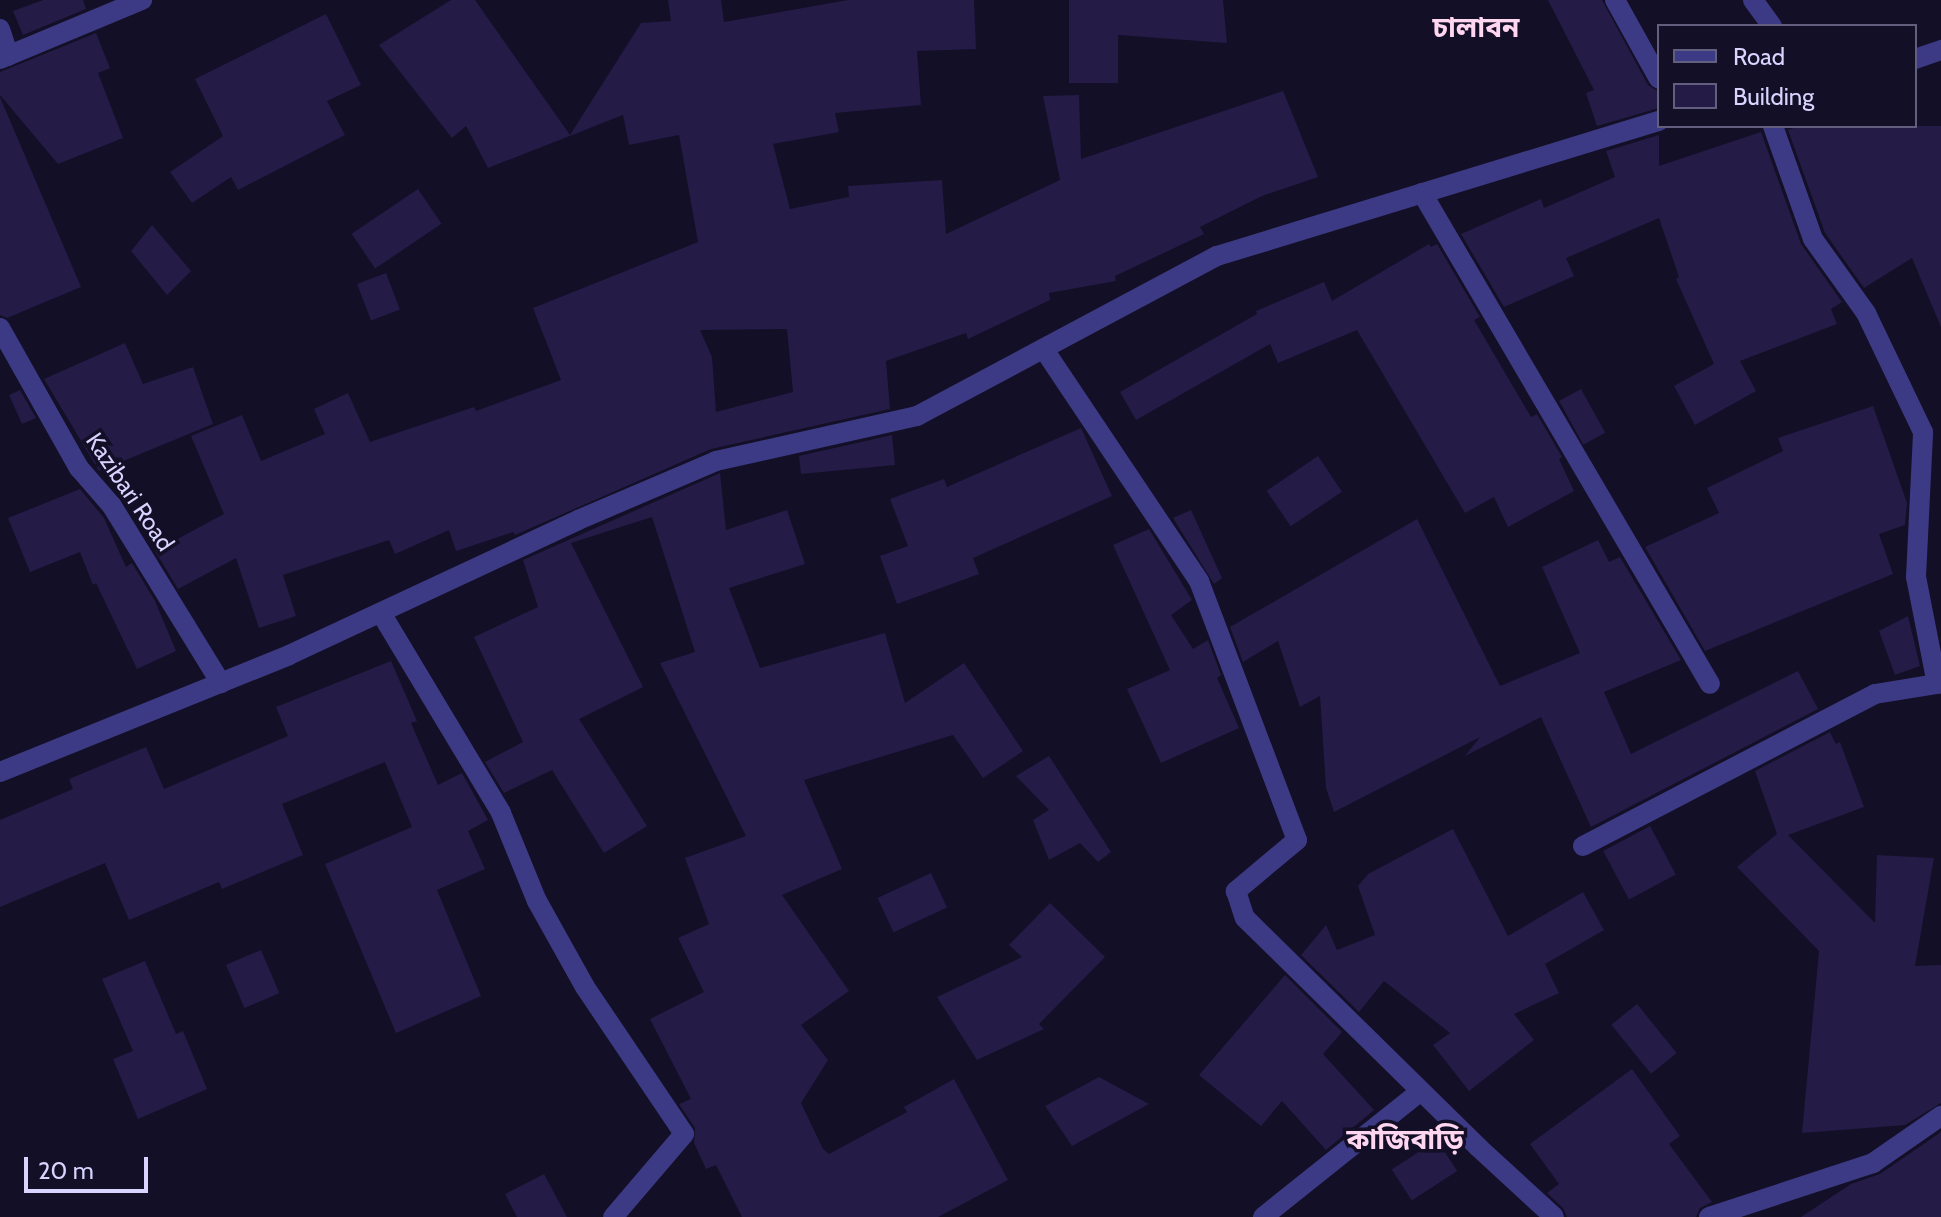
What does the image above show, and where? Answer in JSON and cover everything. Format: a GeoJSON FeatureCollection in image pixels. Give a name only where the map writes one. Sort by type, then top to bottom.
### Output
{"type":"FeatureCollection","features":[{"type":"Feature","properties":{"kind":"street"},"geometry":{"type":"LineString","coordinates":[[0,29],[4,57],[142,0]]}},
{"type":"Feature","properties":{"kind":"street"},"geometry":{"type":"LineString","coordinates":[[1615,0],[1657,75]]}},
{"type":"Feature","properties":{"kind":"street"},"geometry":{"type":"LineString","coordinates":[[1753,0],[1771,24]]}},
{"type":"Feature","properties":{"kind":"street"},"geometry":{"type":"LineString","coordinates":[[1917,58],[1941,50]]}},
{"type":"Feature","properties":{"kind":"street"},"geometry":{"type":"LineString","coordinates":[[0,772],[221,683],[381,613],[578,520],[716,461],[917,416],[1045,351],[1217,256],[1657,122]]}},
{"type":"Feature","properties":{"kind":"street"},"geometry":{"type":"LineString","coordinates":[[1583,846],[1875,694],[1937,684],[1916,577],[1923,432],[1866,313],[1813,239],[1774,128]]}},
{"type":"Feature","properties":{"kind":"street"},"geometry":{"type":"LineString","coordinates":[[1422,193],[1710,684]]}},
{"type":"Feature","properties":{"kind":"street","name":"Kazibari Road"},"geometry":{"type":"LineString","coordinates":[[0,328],[79,468],[112,506],[221,683]]}},
{"type":"Feature","properties":{"kind":"street"},"geometry":{"type":"LineString","coordinates":[[1045,351],[1199,581],[1297,840],[1236,891],[1245,918],[1554,1217]]}},
{"type":"Feature","properties":{"kind":"street"},"geometry":{"type":"LineString","coordinates":[[381,613],[501,813],[537,901],[585,987],[684,1134],[613,1217]]}},
{"type":"Feature","properties":{"kind":"street"},"geometry":{"type":"LineString","coordinates":[[1263,1217],[1421,1091]]}},
{"type":"Feature","properties":{"kind":"street"},"geometry":{"type":"LineString","coordinates":[[1709,1217],[1873,1163],[1941,1116]]}},
{"type":"Feature","properties":{"kind":"building"},"geometry":{"type":"Polygon","coordinates":[[[43,0],[83,0],[86,9],[23,35],[13,11],[43,0]]]}},
{"type":"Feature","properties":{"kind":"building"},"geometry":{"type":"Polygon","coordinates":[[[451,0],[475,0],[570,135],[641,23],[671,21],[668,0],[721,0],[724,22],[848,0],[974,0],[976,49],[917,51],[921,105],[835,113],[839,132],[773,144],[790,209],[849,197],[848,186],[942,180],[946,234],[1060,180],[1043,96],[1079,95],[1081,159],[1283,91],[1318,177],[1262,196],[1200,227],[1204,234],[1115,276],[1116,281],[1049,293],[1050,300],[968,339],[966,333],[886,361],[890,409],[711,449],[515,535],[513,532],[456,551],[449,530],[395,554],[389,540],[283,575],[296,616],[259,628],[236,558],[178,589],[155,551],[224,514],[191,436],[242,415],[261,461],[325,434],[314,409],[348,393],[370,442],[474,407],[476,411],[561,380],[533,308],[698,242],[679,135],[629,145],[623,115],[488,168],[466,126],[452,138],[379,45],[451,0]],[[787,329],[700,330],[712,357],[716,412],[793,392],[787,329]]]}},
{"type":"Feature","properties":{"kind":"building"},"geometry":{"type":"Polygon","coordinates":[[[1069,0],[1223,0],[1227,43],[1118,35],[1118,83],[1069,83],[1069,0]]]}},
{"type":"Feature","properties":{"kind":"building"},"geometry":{"type":"Polygon","coordinates":[[[1548,0],[1602,0],[1648,85],[1657,91],[1657,109],[1597,126],[1586,93],[1594,90],[1548,0]]]}},
{"type":"Feature","properties":{"kind":"building"},"geometry":{"type":"Polygon","coordinates":[[[326,14],[361,85],[327,101],[345,135],[238,190],[231,177],[192,203],[170,172],[223,136],[195,79],[326,14]]]}},
{"type":"Feature","properties":{"kind":"building"},"geometry":{"type":"Polygon","coordinates":[[[96,33],[110,68],[98,73],[123,138],[58,164],[0,95],[0,72],[96,33]]]}},
{"type":"Feature","properties":{"kind":"building"},"geometry":{"type":"Polygon","coordinates":[[[0,97],[81,287],[7,318],[0,315],[0,97]]]}},
{"type":"Feature","properties":{"kind":"building"},"geometry":{"type":"Polygon","coordinates":[[[1941,126],[1941,327],[1912,258],[1864,288],[1825,233],[1788,130],[1941,126]]]}},
{"type":"Feature","properties":{"kind":"building"},"geometry":{"type":"Polygon","coordinates":[[[1761,132],[1801,244],[1842,302],[1831,309],[1837,324],[1740,361],[1756,391],[1695,425],[1674,386],[1714,364],[1676,279],[1679,277],[1659,218],[1566,258],[1574,276],[1504,307],[1461,234],[1541,199],[1544,208],[1615,177],[1606,151],[1659,135],[1659,166],[1761,132]]]}},
{"type":"Feature","properties":{"kind":"building"},"geometry":{"type":"Polygon","coordinates":[[[418,189],[441,224],[375,269],[352,234],[418,189]]]}},
{"type":"Feature","properties":{"kind":"building"},"geometry":{"type":"Polygon","coordinates":[[[152,225],[191,271],[167,295],[131,251],[152,225]]]}},
{"type":"Feature","properties":{"kind":"building"},"geometry":{"type":"Polygon","coordinates":[[[1429,244],[1431,247],[1437,244],[1480,317],[1474,320],[1531,417],[1537,414],[1562,457],[1559,459],[1574,491],[1508,527],[1494,497],[1465,513],[1357,330],[1278,363],[1270,344],[1136,420],[1120,392],[1257,314],[1256,311],[1324,282],[1332,301],[1429,244]]]}},
{"type":"Feature","properties":{"kind":"building"},"geometry":{"type":"Polygon","coordinates":[[[386,273],[400,309],[371,321],[357,284],[386,273]]]}},
{"type":"Feature","properties":{"kind":"building"},"geometry":{"type":"Polygon","coordinates":[[[125,343],[143,384],[193,367],[213,424],[99,471],[44,379],[125,343]]]}},
{"type":"Feature","properties":{"kind":"building"},"geometry":{"type":"Polygon","coordinates":[[[1581,389],[1605,433],[1583,445],[1559,401],[1581,389]]]}},
{"type":"Feature","properties":{"kind":"building"},"geometry":{"type":"Polygon","coordinates":[[[20,390],[36,418],[22,424],[9,395],[20,390]]]}},
{"type":"Feature","properties":{"kind":"building"},"geometry":{"type":"Polygon","coordinates":[[[1873,406],[1907,503],[1905,525],[1879,534],[1893,574],[1705,651],[1645,547],[1719,513],[1707,488],[1783,451],[1778,438],[1873,406]]]}},
{"type":"Feature","properties":{"kind":"building"},"geometry":{"type":"Polygon","coordinates":[[[1081,428],[1112,496],[973,558],[979,574],[897,604],[880,556],[908,546],[890,499],[944,479],[947,487],[1081,428]]]}},
{"type":"Feature","properties":{"kind":"building"},"geometry":{"type":"Polygon","coordinates":[[[892,435],[895,465],[801,474],[799,456],[892,435]]]}},
{"type":"Feature","properties":{"kind":"building"},"geometry":{"type":"Polygon","coordinates":[[[1318,456],[1342,492],[1291,526],[1267,491],[1318,456]]]}},
{"type":"Feature","properties":{"kind":"building"},"geometry":{"type":"Polygon","coordinates":[[[720,473],[726,530],[787,510],[805,564],[729,588],[760,668],[885,633],[905,703],[964,663],[1023,751],[983,778],[953,735],[804,780],[842,869],[782,895],[849,991],[801,1025],[828,1060],[801,1103],[823,1149],[829,1154],[907,1112],[904,1107],[954,1079],[1008,1180],[938,1217],[742,1217],[716,1165],[706,1169],[694,1143],[695,1128],[679,1104],[691,1099],[650,1019],[704,992],[678,938],[709,924],[685,858],[746,836],[660,663],[695,652],[652,517],[571,543],[643,687],[579,719],[647,826],[604,853],[552,770],[504,793],[485,762],[523,742],[474,637],[538,607],[523,560],[720,473]]]}},
{"type":"Feature","properties":{"kind":"building"},"geometry":{"type":"Polygon","coordinates":[[[80,489],[104,518],[126,567],[132,563],[155,601],[176,651],[137,669],[96,583],[93,585],[80,552],[30,572],[8,518],[80,489]]]}},
{"type":"Feature","properties":{"kind":"building"},"geometry":{"type":"Polygon","coordinates":[[[1191,510],[1222,578],[1214,584],[1173,518],[1191,510]]]}},
{"type":"Feature","properties":{"kind":"building"},"geometry":{"type":"Polygon","coordinates":[[[1417,519],[1500,686],[1580,653],[1542,567],[1598,540],[1609,562],[1620,557],[1681,660],[1604,692],[1631,754],[1798,671],[1818,709],[1591,827],[1541,717],[1465,756],[1480,737],[1334,812],[1326,788],[1320,696],[1300,707],[1278,641],[1243,662],[1230,627],[1417,519]]]}},
{"type":"Feature","properties":{"kind":"building"},"geometry":{"type":"Polygon","coordinates":[[[1149,529],[1192,600],[1171,615],[1193,649],[1208,640],[1221,675],[1217,678],[1239,728],[1161,763],[1127,689],[1170,670],[1113,545],[1149,529]]]}},
{"type":"Feature","properties":{"kind":"building"},"geometry":{"type":"Polygon","coordinates":[[[1908,616],[1920,666],[1895,675],[1879,631],[1908,616]]]}},
{"type":"Feature","properties":{"kind":"building"},"geometry":{"type":"Polygon","coordinates":[[[391,661],[417,721],[411,723],[438,785],[462,773],[488,820],[468,831],[485,869],[437,890],[481,996],[396,1033],[325,864],[412,827],[385,762],[282,804],[303,855],[222,889],[219,882],[129,920],[105,863],[0,907],[0,820],[73,789],[69,779],[146,747],[164,789],[288,736],[276,707],[391,661]]]}},
{"type":"Feature","properties":{"kind":"building"},"geometry":{"type":"Polygon","coordinates":[[[1830,732],[1836,744],[1840,742],[1864,807],[1788,835],[1875,923],[1877,855],[1934,858],[1915,966],[1941,965],[1941,1103],[1905,1125],[1802,1133],[1819,951],[1737,867],[1777,834],[1755,771],[1830,732]]]}},
{"type":"Feature","properties":{"kind":"building"},"geometry":{"type":"Polygon","coordinates":[[[1049,756],[1111,852],[1098,862],[1080,843],[1049,860],[1033,820],[1049,810],[1016,776],[1049,756]]]}},
{"type":"Feature","properties":{"kind":"building"},"geometry":{"type":"Polygon","coordinates":[[[1650,826],[1676,875],[1629,899],[1603,851],[1650,826]]]}},
{"type":"Feature","properties":{"kind":"building"},"geometry":{"type":"Polygon","coordinates":[[[1453,829],[1508,936],[1583,892],[1604,930],[1545,964],[1559,993],[1514,1014],[1534,1040],[1469,1091],[1433,1045],[1450,1033],[1384,981],[1359,1012],[1301,955],[1326,925],[1337,950],[1375,935],[1358,886],[1368,874],[1453,829]]]}},
{"type":"Feature","properties":{"kind":"building"},"geometry":{"type":"Polygon","coordinates":[[[931,873],[947,907],[894,932],[878,898],[931,873]]]}},
{"type":"Feature","properties":{"kind":"building"},"geometry":{"type":"Polygon","coordinates":[[[1050,903],[1105,957],[1039,1024],[1044,1029],[977,1060],[937,997],[1022,957],[1009,945],[1050,903]]]}},
{"type":"Feature","properties":{"kind":"building"},"geometry":{"type":"Polygon","coordinates":[[[261,950],[279,993],[244,1008],[226,965],[261,950]]]}},
{"type":"Feature","properties":{"kind":"building"},"geometry":{"type":"Polygon","coordinates":[[[145,961],[176,1034],[183,1031],[207,1089],[138,1119],[113,1059],[133,1051],[102,979],[145,961]]]}},
{"type":"Feature","properties":{"kind":"building"},"geometry":{"type":"Polygon","coordinates":[[[1285,975],[1342,1032],[1323,1054],[1374,1110],[1326,1150],[1282,1101],[1261,1126],[1199,1075],[1285,975]]]}},
{"type":"Feature","properties":{"kind":"building"},"geometry":{"type":"Polygon","coordinates":[[[1637,1004],[1677,1053],[1651,1074],[1611,1025],[1637,1004]]]}},
{"type":"Feature","properties":{"kind":"building"},"geometry":{"type":"Polygon","coordinates":[[[1632,1069],[1680,1136],[1669,1144],[1712,1202],[1700,1208],[1696,1217],[1567,1217],[1563,1208],[1547,1193],[1559,1184],[1530,1144],[1632,1069]]]}},
{"type":"Feature","properties":{"kind":"building"},"geometry":{"type":"Polygon","coordinates":[[[1099,1077],[1149,1104],[1072,1146],[1045,1106],[1099,1077]]]}},
{"type":"Feature","properties":{"kind":"building"},"geometry":{"type":"Polygon","coordinates":[[[1941,1132],[1941,1217],[1801,1217],[1851,1184],[1880,1174],[1941,1132]]]}},
{"type":"Feature","properties":{"kind":"building"},"geometry":{"type":"Polygon","coordinates":[[[1437,1140],[1457,1171],[1412,1200],[1392,1169],[1437,1140]]]}},
{"type":"Feature","properties":{"kind":"building"},"geometry":{"type":"Polygon","coordinates":[[[544,1174],[567,1217],[517,1217],[505,1194],[544,1174]]]}},
{"type":"Feature","properties":{"kind":"district","name":"চালাবন"},"geometry":{"type":"Point","coordinates":[1476,27]}},
{"type":"Feature","properties":{"kind":"district","name":"কাজিবাড়ি"},"geometry":{"type":"Point","coordinates":[1405,1139]}}]}
